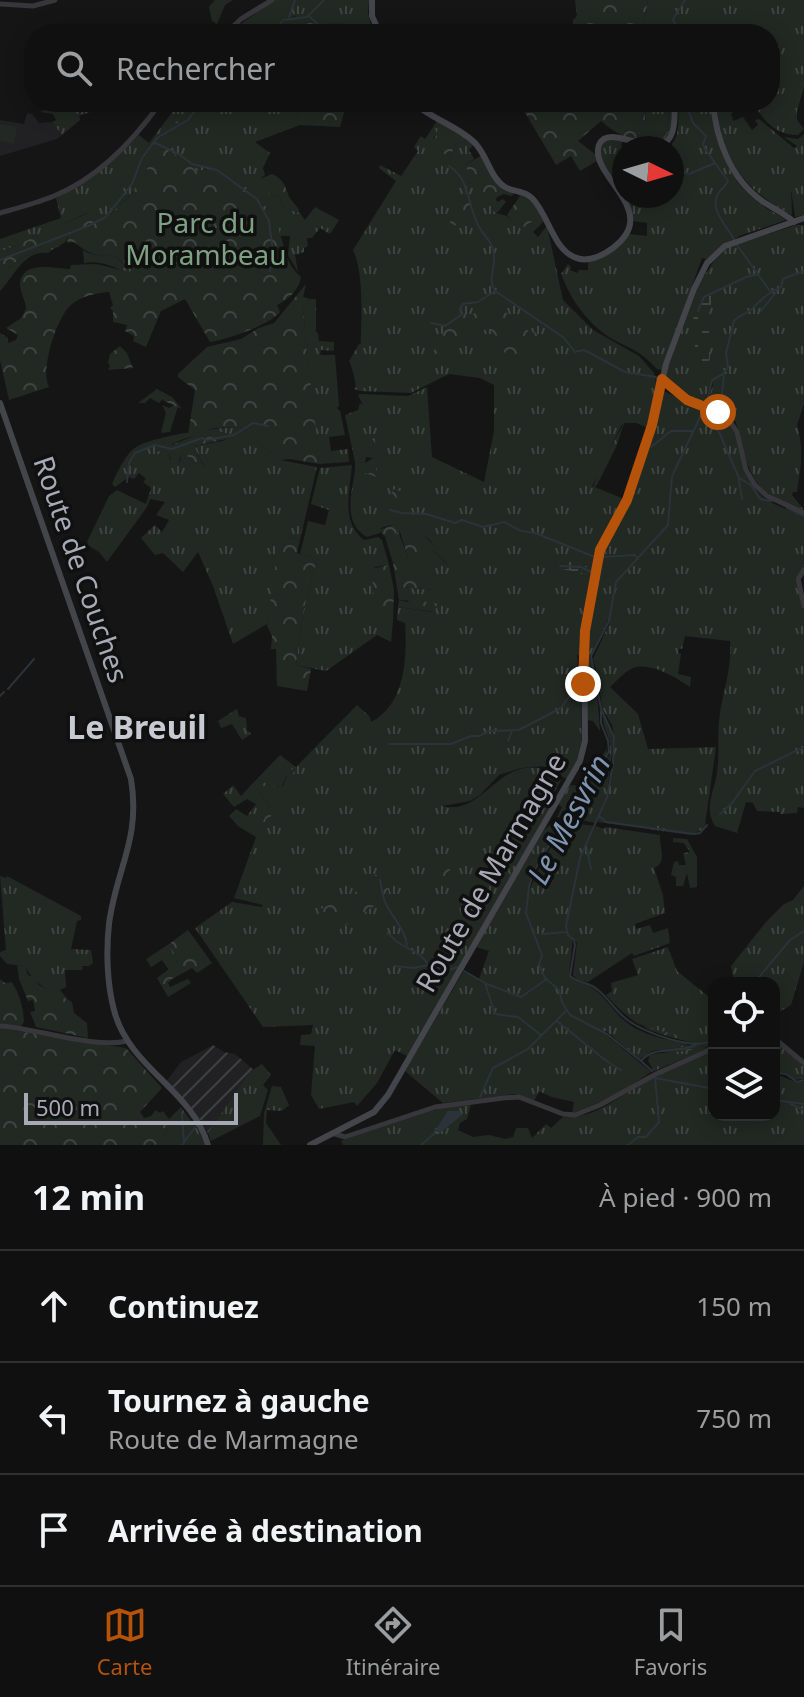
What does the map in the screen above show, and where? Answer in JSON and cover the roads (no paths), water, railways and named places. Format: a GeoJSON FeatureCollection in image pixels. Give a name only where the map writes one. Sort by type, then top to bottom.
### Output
{"type":"FeatureCollection","features":[{"type":"Feature","properties":{"kind":"main road"},"geometry":{"type":"LineString","coordinates":[[372,0],[376,24]]}},
{"type":"Feature","properties":{"kind":"main road"},"geometry":{"type":"LineString","coordinates":[[428,112],[476,144],[503,186],[526,193],[533,199],[566,252],[580,259],[594,258],[611,248],[622,239],[629,227],[626,204],[599,156],[601,141],[617,136],[645,146],[662,145],[672,132],[673,112]]}},
{"type":"Feature","properties":{"kind":"main road"},"geometry":{"type":"LineString","coordinates":[[714,112],[718,138],[737,174],[757,197],[794,222]]}},
{"type":"Feature","properties":{"kind":"main road","name":"Route de Marmagne"},"geometry":{"type":"LineString","coordinates":[[310,1145],[374,1112],[388,1095],[580,761],[585,741],[584,639],[597,563],[603,542],[627,500],[652,425],[662,379],[694,289],[710,259],[719,250],[737,240],[804,218]]}},
{"type":"Feature","properties":{"kind":"main road","name":"Route de Couches"},"geometry":{"type":"LineString","coordinates":[[0,403],[131,779],[134,808],[132,831],[108,937],[111,999],[127,1041],[193,1116],[208,1145]]}},
{"type":"Feature","properties":{"kind":"street"},"geometry":{"type":"LineString","coordinates":[[0,4],[33,6],[55,0]]}},
{"type":"Feature","properties":{"kind":"street"},"geometry":{"type":"LineString","coordinates":[[236,24],[272,0]]}},
{"type":"Feature","properties":{"kind":"street"},"geometry":{"type":"LineString","coordinates":[[0,213],[53,197],[76,185],[110,160],[153,112]]}},
{"type":"Feature","properties":{"kind":"street"},"geometry":{"type":"LineString","coordinates":[[662,379],[687,400],[728,418],[734,425],[746,470],[755,485],[767,496],[804,513]]}},
{"type":"Feature","properties":{"kind":"street"},"geometry":{"type":"LineString","coordinates":[[804,570],[798,579],[804,606]]}},
{"type":"Feature","properties":{"kind":"street"},"geometry":{"type":"LineString","coordinates":[[0,1026],[65,1037],[127,1041]]}},
{"type":"Feature","properties":{"kind":"street"},"geometry":{"type":"LineString","coordinates":[[780,1043],[804,1063]]}},
{"type":"Feature","properties":{"kind":"street"},"geometry":{"type":"LineString","coordinates":[[331,1133],[345,1137],[435,1107],[503,1098],[519,1097],[563,1114],[575,1115],[712,1049]]}},
{"type":"Feature","properties":{"kind":"water"},"geometry":{"type":"Polygon","coordinates":[[[448,1111],[460,1111],[462,1115],[440,1133],[433,1134],[448,1111]]]}},
{"type":"Feature","properties":{"kind":"waterway"},"geometry":{"type":"LineString","coordinates":[[289,17],[295,0]]}},
{"type":"Feature","properties":{"kind":"waterway"},"geometry":{"type":"LineString","coordinates":[[280,24],[283,20],[307,17],[324,0]]}},
{"type":"Feature","properties":{"kind":"waterway"},"geometry":{"type":"LineString","coordinates":[[675,24],[673,19],[685,0]]}},
{"type":"Feature","properties":{"kind":"waterway"},"geometry":{"type":"LineString","coordinates":[[308,15],[317,24]]}},
{"type":"Feature","properties":{"kind":"waterway"},"geometry":{"type":"LineString","coordinates":[[0,260],[106,217],[132,184],[142,158],[157,138],[188,120],[194,112]]}},
{"type":"Feature","properties":{"kind":"waterway"},"geometry":{"type":"LineString","coordinates":[[689,112],[693,123],[706,136],[705,149],[728,181],[720,191],[716,204],[719,216],[734,239]]}},
{"type":"Feature","properties":{"kind":"waterway"},"geometry":{"type":"LineString","coordinates":[[155,143],[192,164],[217,170],[257,199],[269,221],[273,252],[270,271]]}},
{"type":"Feature","properties":{"kind":"waterway"},"geometry":{"type":"LineString","coordinates":[[684,172],[689,174],[715,163]]}},
{"type":"Feature","properties":{"kind":"waterway"},"geometry":{"type":"LineString","coordinates":[[449,166],[461,178],[475,219],[492,246],[495,291],[563,337],[575,352],[584,350],[625,372],[656,377],[659,383]]}},
{"type":"Feature","properties":{"kind":"waterway"},"geometry":{"type":"LineString","coordinates":[[737,245],[770,291]]}},
{"type":"Feature","properties":{"kind":"waterway","name":"Le Mesvrin"},"geometry":{"type":"LineString","coordinates":[[706,405],[712,380],[728,367],[726,353],[734,321],[781,287],[783,279],[804,271]]}},
{"type":"Feature","properties":{"kind":"waterway"},"geometry":{"type":"LineString","coordinates":[[698,311],[704,297],[759,274]]}},
{"type":"Feature","properties":{"kind":"waterway"},"geometry":{"type":"LineString","coordinates":[[431,323],[445,326],[461,315],[463,304],[478,302],[495,291]]}},
{"type":"Feature","properties":{"kind":"waterway"},"geometry":{"type":"LineString","coordinates":[[761,311],[777,291]]}},
{"type":"Feature","properties":{"kind":"waterway"},"geometry":{"type":"LineString","coordinates":[[722,394],[724,376]]}},
{"type":"Feature","properties":{"kind":"waterway"},"geometry":{"type":"LineString","coordinates":[[664,386],[684,401]]}},
{"type":"Feature","properties":{"kind":"waterway","name":"Le Mesvrin"},"geometry":{"type":"LineString","coordinates":[[703,411],[672,476],[668,525],[616,582],[609,621],[591,656],[601,709],[614,737],[613,764],[607,797],[580,858],[566,926],[575,945],[570,976],[595,987],[633,1023],[669,1039],[695,1044],[708,1042]]}},
{"type":"Feature","properties":{"kind":"waterway"},"geometry":{"type":"LineString","coordinates":[[703,414],[706,423],[719,432],[739,478],[751,485],[760,499],[771,501]]}},
{"type":"Feature","properties":{"kind":"waterway"},"geometry":{"type":"LineString","coordinates":[[127,482],[129,463],[135,453],[155,445],[172,449],[202,438],[234,435],[253,423],[268,426]]}},
{"type":"Feature","properties":{"kind":"waterway"},"geometry":{"type":"LineString","coordinates":[[651,447],[671,431],[692,431]]}},
{"type":"Feature","properties":{"kind":"waterway"},"geometry":{"type":"LineString","coordinates":[[739,480],[742,499]]}},
{"type":"Feature","properties":{"kind":"waterway"},"geometry":{"type":"LineString","coordinates":[[787,508],[804,516]]}},
{"type":"Feature","properties":{"kind":"waterway"},"geometry":{"type":"LineString","coordinates":[[390,510],[426,514],[455,523],[462,520],[483,527],[504,522],[595,557],[591,572],[581,567],[560,566]]}},
{"type":"Feature","properties":{"kind":"waterway"},"geometry":{"type":"LineString","coordinates":[[603,557],[635,555],[638,559]]}},
{"type":"Feature","properties":{"kind":"waterway"},"geometry":{"type":"LineString","coordinates":[[8,689],[34,659]]}},
{"type":"Feature","properties":{"kind":"waterway"},"geometry":{"type":"LineString","coordinates":[[389,744],[451,744],[488,731],[519,730],[561,708],[580,681]]}},
{"type":"Feature","properties":{"kind":"waterway"},"geometry":{"type":"LineString","coordinates":[[0,696],[4,692]]}},
{"type":"Feature","properties":{"kind":"waterway","name":"Le Mesvrin"},"geometry":{"type":"LineString","coordinates":[[601,711],[609,752],[576,797],[571,824],[551,842],[534,871],[529,887],[526,913],[542,955],[539,965],[545,978],[559,990],[570,1015],[607,1034],[641,1061],[659,1051],[696,1045]]}},
{"type":"Feature","properties":{"kind":"waterway"},"geometry":{"type":"LineString","coordinates":[[508,741],[512,731]]}},
{"type":"Feature","properties":{"kind":"waterway"},"geometry":{"type":"LineString","coordinates":[[720,814],[755,771],[804,747]]}},
{"type":"Feature","properties":{"kind":"waterway"},"geometry":{"type":"LineString","coordinates":[[599,816],[606,822],[694,834],[700,833],[707,825]]}},
{"type":"Feature","properties":{"kind":"waterway"},"geometry":{"type":"LineString","coordinates":[[587,850],[591,869]]}},
{"type":"Feature","properties":{"kind":"waterway"},"geometry":{"type":"LineString","coordinates":[[380,880],[385,903],[402,929],[407,945]]}},
{"type":"Feature","properties":{"kind":"waterway"},"geometry":{"type":"LineString","coordinates":[[759,977],[790,940],[804,931]]}},
{"type":"Feature","properties":{"kind":"waterway"},"geometry":{"type":"LineString","coordinates":[[542,934],[567,932]]}},
{"type":"Feature","properties":{"kind":"waterway"},"geometry":{"type":"LineString","coordinates":[[387,933],[428,964]]}},
{"type":"Feature","properties":{"kind":"waterway"},"geometry":{"type":"LineString","coordinates":[[394,966],[414,968],[429,965],[449,970],[457,967]]}},
{"type":"Feature","properties":{"kind":"waterway"},"geometry":{"type":"LineString","coordinates":[[464,971],[485,983],[495,1014],[518,1017],[541,1035]]}},
{"type":"Feature","properties":{"kind":"waterway"},"geometry":{"type":"LineString","coordinates":[[487,984],[521,997],[547,979]]}},
{"type":"Feature","properties":{"kind":"waterway"},"geometry":{"type":"LineString","coordinates":[[480,1097],[493,1068],[528,1049],[567,1010]]}},
{"type":"Feature","properties":{"kind":"waterway"},"geometry":{"type":"LineString","coordinates":[[557,1021],[621,1070]]}},
{"type":"Feature","properties":{"kind":"waterway"},"geometry":{"type":"LineString","coordinates":[[641,1061],[652,1071]]}},
{"type":"Feature","properties":{"kind":"waterway","name":"Le Mesvrin"},"geometry":{"type":"LineString","coordinates":[[780,1073],[797,1082],[804,1080]]}},
{"type":"Feature","properties":{"kind":"waterway"},"geometry":{"type":"LineString","coordinates":[[628,1145],[638,1137],[646,1137],[659,1122],[655,1078],[708,1088]]}},
{"type":"Feature","properties":{"kind":"waterway"},"geometry":{"type":"LineString","coordinates":[[780,1101],[804,1104]]}},
{"type":"Feature","properties":{"kind":"waterway"},"geometry":{"type":"LineString","coordinates":[[791,1104],[804,1110]]}},
{"type":"Feature","properties":{"kind":"waterway"},"geometry":{"type":"LineString","coordinates":[[182,1114],[184,1142]]}},
{"type":"Feature","properties":{"kind":"waterway"},"geometry":{"type":"LineString","coordinates":[[182,1145],[196,1126]]}},
{"type":"Feature","properties":{"kind":"waterway"},"geometry":{"type":"LineString","coordinates":[[421,1145],[435,1133]]}},
{"type":"Feature","properties":{"kind":"district","name":"Le Breuil"},"geometry":{"type":"Point","coordinates":[137,726]}},
{"type":"Feature","properties":{"kind":"park label","name":"Parc du Morambeau"},"geometry":{"type":"Point","coordinates":[206,238]}}]}
